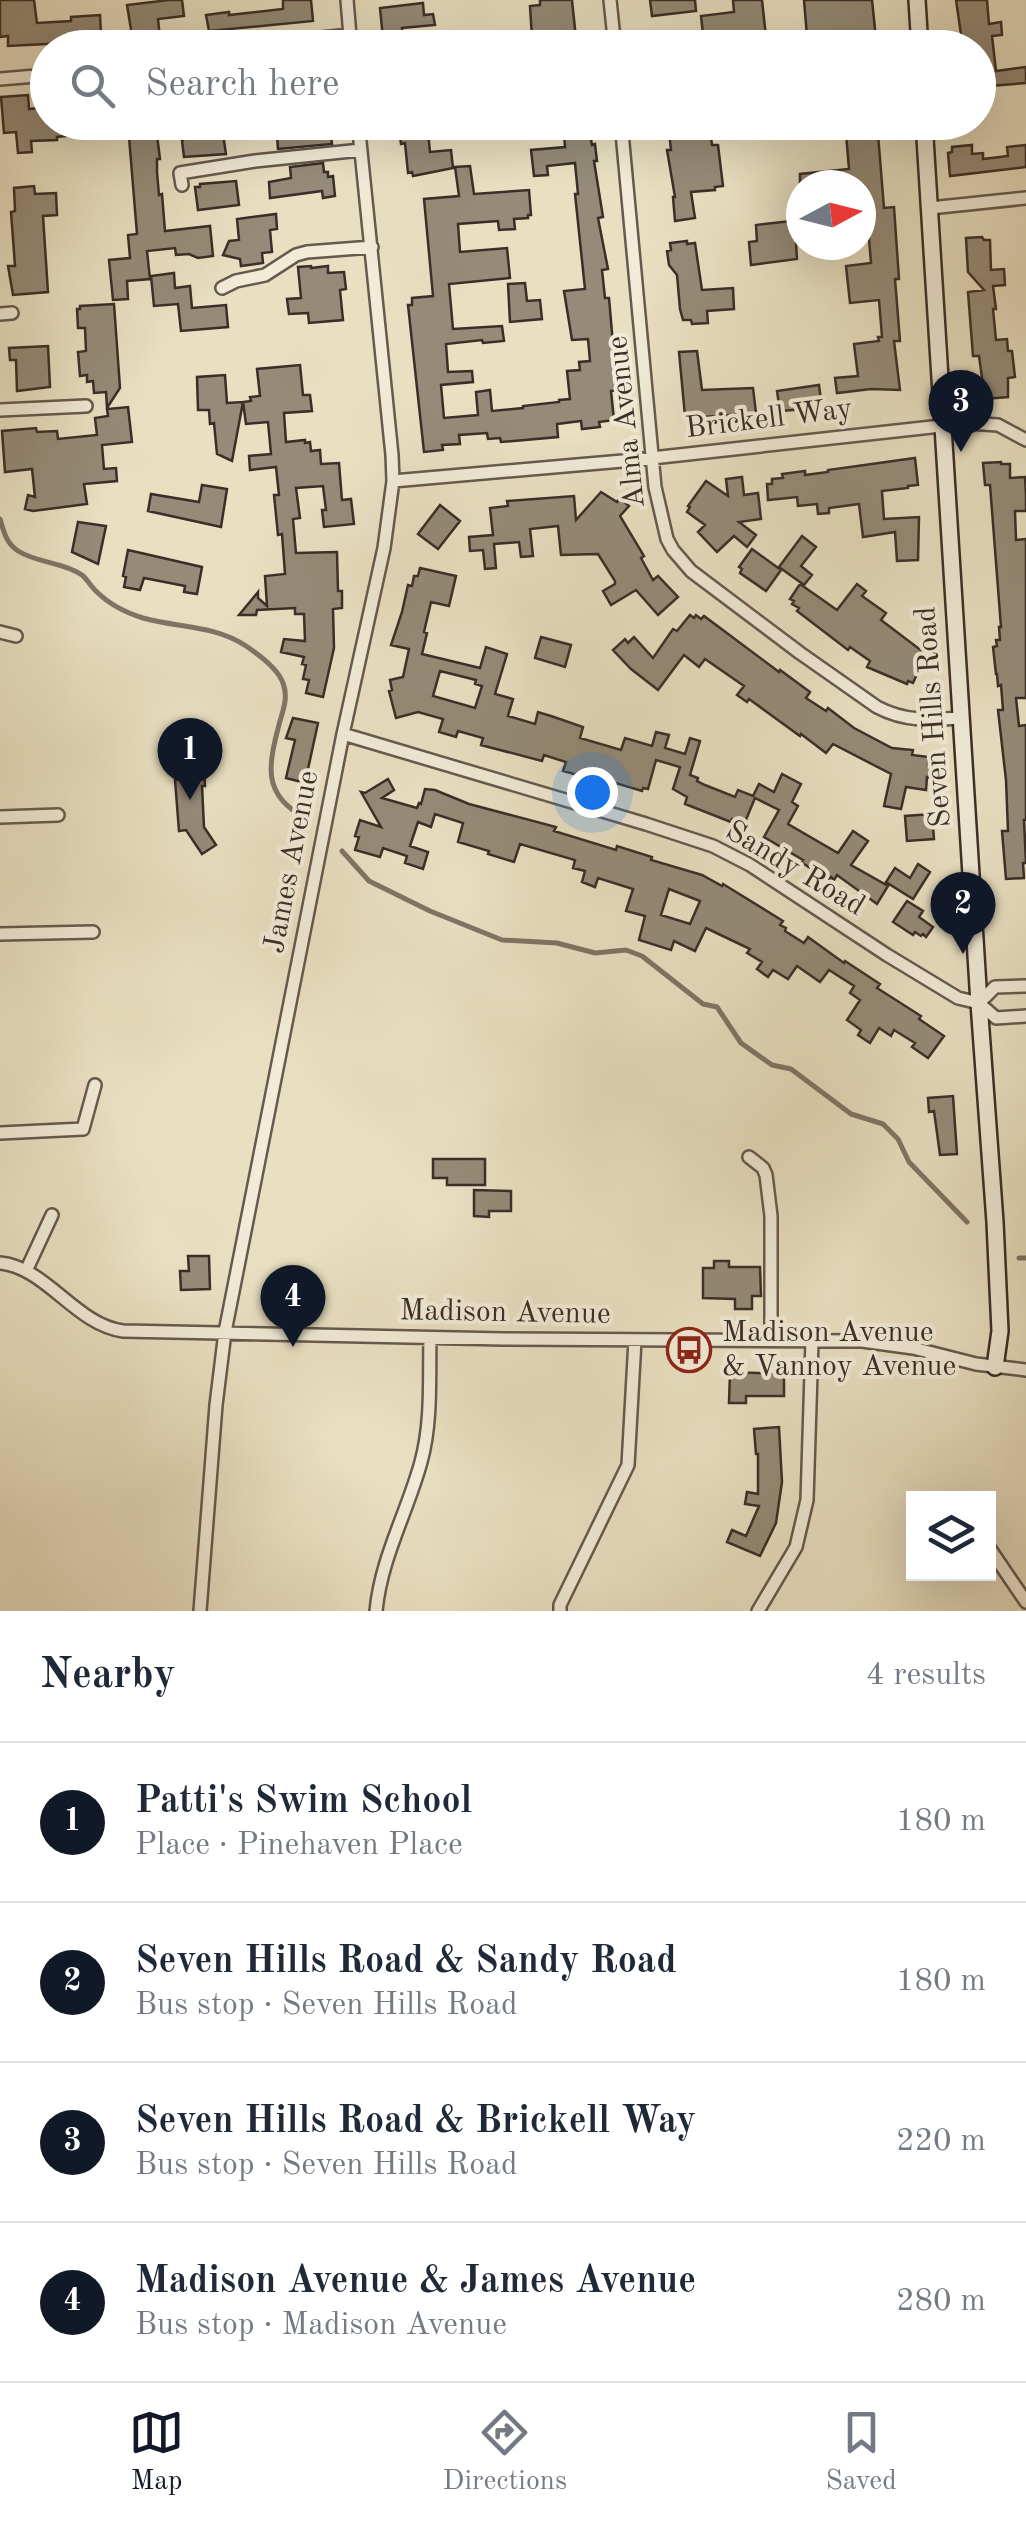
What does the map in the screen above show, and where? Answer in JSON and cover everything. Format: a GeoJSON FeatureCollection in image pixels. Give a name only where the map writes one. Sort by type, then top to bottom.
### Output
{"type":"FeatureCollection","features":[{"type":"Feature","properties":{"kind":"street"},"geometry":{"type":"LineString","coordinates":[[347,0],[349,30]]}},
{"type":"Feature","properties":{"kind":"street"},"geometry":{"type":"LineString","coordinates":[[610,0],[613,30]]}},
{"type":"Feature","properties":{"kind":"street"},"geometry":{"type":"LineString","coordinates":[[917,0],[919,30]]}},
{"type":"Feature","properties":{"kind":"street"},"geometry":{"type":"LineString","coordinates":[[0,79],[30,76]]}},
{"type":"Feature","properties":{"kind":"street","name":"James Avenue"},"geometry":{"type":"LineString","coordinates":[[200,1611],[225,1332],[343,734],[384,548],[393,481],[360,140]]}},
{"type":"Feature","properties":{"kind":"street","name":"Alma Avenue"},"geometry":{"type":"LineString","coordinates":[[624,140],[658,508],[668,539],[681,560],[702,581],[886,712],[913,720],[962,718]]}},
{"type":"Feature","properties":{"kind":"street","name":"Seven Hills Road"},"geometry":{"type":"LineString","coordinates":[[925,140],[999,1296],[1000,1331],[994,1366]]}},
{"type":"Feature","properties":{"kind":"street"},"geometry":{"type":"LineString","coordinates":[[182,185],[180,173],[361,150]]}},
{"type":"Feature","properties":{"kind":"street"},"geometry":{"type":"LineString","coordinates":[[930,208],[1026,198]]}},
{"type":"Feature","properties":{"kind":"street"},"geometry":{"type":"LineString","coordinates":[[222,288],[265,274],[296,255],[372,247]]}},
{"type":"Feature","properties":{"kind":"street"},"geometry":{"type":"LineString","coordinates":[[0,410],[86,406]]}},
{"type":"Feature","properties":{"kind":"street","name":"Brickell Way"},"geometry":{"type":"LineString","coordinates":[[393,481],[653,458],[978,422],[998,425],[1026,440]]}},
{"type":"Feature","properties":{"kind":"street"},"geometry":{"type":"LineString","coordinates":[[0,632],[16,636]]}},
{"type":"Feature","properties":{"kind":"street","name":"Sandy Road"},"geometry":{"type":"LineString","coordinates":[[343,734],[713,846],[962,1000],[979,1003],[996,1018],[1026,1016]]}},
{"type":"Feature","properties":{"kind":"street"},"geometry":{"type":"LineString","coordinates":[[0,817],[58,815]]}},
{"type":"Feature","properties":{"kind":"street"},"geometry":{"type":"LineString","coordinates":[[0,934],[93,932]]}},
{"type":"Feature","properties":{"kind":"street"},"geometry":{"type":"LineString","coordinates":[[979,1003],[994,987],[1026,986]]}},
{"type":"Feature","properties":{"kind":"street"},"geometry":{"type":"LineString","coordinates":[[0,1133],[83,1129],[94,1085]]}},
{"type":"Feature","properties":{"kind":"street"},"geometry":{"type":"LineString","coordinates":[[748,1157],[763,1168],[769,1196],[771,1339]]}},
{"type":"Feature","properties":{"kind":"street"},"geometry":{"type":"LineString","coordinates":[[26,1271],[52,1215]]}},
{"type":"Feature","properties":{"kind":"street","name":"Madison Avenue"},"geometry":{"type":"LineString","coordinates":[[0,1264],[26,1271],[95,1321],[114,1330],[430,1338],[862,1341],[1026,1370]]}},
{"type":"Feature","properties":{"kind":"street"},"geometry":{"type":"LineString","coordinates":[[376,1611],[379,1581],[426,1441],[430,1338]]}},
{"type":"Feature","properties":{"kind":"street"},"geometry":{"type":"LineString","coordinates":[[560,1611],[628,1465],[636,1340]]}},
{"type":"Feature","properties":{"kind":"street"},"geometry":{"type":"LineString","coordinates":[[758,1611],[796,1547],[807,1500],[812,1341]]}},
{"type":"Feature","properties":{"kind":"street"},"geometry":{"type":"LineString","coordinates":[[996,1558],[1026,1602]]}},
{"type":"Feature","properties":{"kind":"building"},"geometry":{"type":"Polygon","coordinates":[[[0,0],[34,0],[37,23],[100,15],[101,30],[30,30],[30,45],[8,46],[8,36],[0,37],[0,0]]]}},
{"type":"Feature","properties":{"kind":"building"},"geometry":{"type":"Polygon","coordinates":[[[182,0],[184,16],[158,19],[159,30],[131,30],[127,5],[182,0]]]}},
{"type":"Feature","properties":{"kind":"building"},"geometry":{"type":"Polygon","coordinates":[[[283,0],[311,0],[313,21],[209,30],[206,15],[229,15],[283,9],[283,0]]]}},
{"type":"Feature","properties":{"kind":"building"},"geometry":{"type":"Polygon","coordinates":[[[540,0],[572,0],[575,30],[532,30],[530,6],[540,5],[540,0]]]}},
{"type":"Feature","properties":{"kind":"building"},"geometry":{"type":"Polygon","coordinates":[[[650,0],[695,0],[696,11],[652,16],[650,0]]]}},
{"type":"Feature","properties":{"kind":"building"},"geometry":{"type":"Polygon","coordinates":[[[733,0],[762,0],[765,30],[703,30],[701,16],[734,12],[733,0]]]}},
{"type":"Feature","properties":{"kind":"building"},"geometry":{"type":"Polygon","coordinates":[[[804,0],[872,0],[875,30],[806,30],[804,0]]]}},
{"type":"Feature","properties":{"kind":"building"},"geometry":{"type":"Polygon","coordinates":[[[956,0],[987,0],[989,24],[1001,22],[1002,35],[996,36],[996,30],[960,30],[956,0]]]}},
{"type":"Feature","properties":{"kind":"building"},"geometry":{"type":"Polygon","coordinates":[[[423,3],[424,15],[433,14],[435,25],[382,30],[380,8],[423,3]]]}},
{"type":"Feature","properties":{"kind":"building"},"geometry":{"type":"Polygon","coordinates":[[[1026,67],[1026,83],[996,86],[996,71],[1026,67]]]}},
{"type":"Feature","properties":{"kind":"building"},"geometry":{"type":"Polygon","coordinates":[[[28,95],[30,140],[57,140],[31,141],[32,152],[18,153],[16,132],[4,133],[1,97],[28,95]]]}},
{"type":"Feature","properties":{"kind":"building"},"geometry":{"type":"Polygon","coordinates":[[[129,140],[158,140],[157,172],[165,231],[210,226],[213,256],[176,255],[175,248],[147,251],[150,279],[127,281],[128,299],[113,300],[109,260],[130,258],[128,235],[137,234],[129,140]]]}},
{"type":"Feature","properties":{"kind":"building"},"geometry":{"type":"Polygon","coordinates":[[[224,140],[226,154],[184,157],[182,141],[224,140]]]}},
{"type":"Feature","properties":{"kind":"building"},"geometry":{"type":"Polygon","coordinates":[[[277,140],[331,140],[332,144],[278,149],[277,140]]]}},
{"type":"Feature","properties":{"kind":"building"},"geometry":{"type":"Polygon","coordinates":[[[400,140],[429,140],[430,152],[451,150],[453,168],[413,176],[408,173],[405,143],[401,144],[400,140]]]}},
{"type":"Feature","properties":{"kind":"building"},"geometry":{"type":"Polygon","coordinates":[[[564,140],[591,140],[595,144],[603,217],[598,218],[608,269],[602,270],[605,298],[609,298],[617,390],[611,391],[614,420],[582,429],[581,421],[557,424],[558,437],[501,442],[500,438],[488,439],[487,433],[459,435],[460,444],[424,452],[408,305],[412,305],[412,298],[433,296],[424,199],[459,196],[455,167],[470,166],[474,194],[529,190],[531,215],[514,219],[515,229],[499,230],[498,221],[458,224],[460,252],[507,248],[510,278],[449,284],[453,329],[502,326],[504,341],[446,344],[448,372],[472,371],[473,382],[441,385],[444,418],[478,415],[476,392],[490,390],[492,411],[570,399],[567,371],[580,370],[579,362],[590,361],[588,339],[572,340],[564,291],[585,289],[575,163],[547,166],[548,175],[534,176],[531,150],[565,147],[564,140]]]}},
{"type":"Feature","properties":{"kind":"building"},"geometry":{"type":"Polygon","coordinates":[[[670,140],[711,140],[712,145],[718,145],[723,186],[691,192],[695,218],[675,221],[667,150],[671,150],[670,140]]]}},
{"type":"Feature","properties":{"kind":"building"},"geometry":{"type":"Polygon","coordinates":[[[847,140],[878,140],[884,208],[894,207],[900,341],[894,341],[900,390],[837,393],[835,378],[858,376],[854,344],[879,341],[878,337],[882,337],[879,300],[850,303],[846,266],[876,260],[876,170],[839,170],[849,169],[847,140]]]}},
{"type":"Feature","properties":{"kind":"building"},"geometry":{"type":"Polygon","coordinates":[[[972,145],[972,154],[983,153],[983,159],[1008,156],[1007,147],[1026,145],[1026,167],[950,176],[948,153],[952,147],[972,145]]]}},
{"type":"Feature","properties":{"kind":"building"},"geometry":{"type":"Polygon","coordinates":[[[323,163],[324,172],[333,176],[335,196],[323,198],[322,191],[270,198],[269,182],[291,178],[290,167],[323,163]]]}},
{"type":"Feature","properties":{"kind":"building"},"geometry":{"type":"Polygon","coordinates":[[[236,181],[239,205],[198,210],[195,187],[236,181]]]}},
{"type":"Feature","properties":{"kind":"building"},"geometry":{"type":"Polygon","coordinates":[[[34,186],[35,194],[56,193],[57,215],[43,216],[48,292],[13,295],[8,266],[15,266],[11,212],[15,211],[14,188],[34,186]]]}},
{"type":"Feature","properties":{"kind":"building"},"geometry":{"type":"Polygon","coordinates":[[[276,214],[277,229],[270,230],[272,252],[262,253],[263,263],[241,266],[240,259],[223,255],[229,241],[239,240],[237,219],[276,214]]]}},
{"type":"Feature","properties":{"kind":"building"},"geometry":{"type":"Polygon","coordinates":[[[786,222],[786,260],[789,260],[751,265],[749,242],[757,241],[756,225],[786,222]]]}},
{"type":"Feature","properties":{"kind":"building"},"geometry":{"type":"Polygon","coordinates":[[[966,238],[990,240],[991,270],[1004,269],[1005,285],[993,286],[993,309],[996,340],[1007,339],[1008,351],[1012,351],[1015,377],[1008,378],[1008,397],[985,399],[979,356],[973,356],[968,292],[984,290],[968,272],[966,238]]]}},
{"type":"Feature","properties":{"kind":"building"},"geometry":{"type":"Polygon","coordinates":[[[670,243],[695,243],[702,290],[733,288],[734,309],[707,311],[708,323],[683,320],[680,309],[677,275],[669,265],[667,251],[671,250],[670,243]]]}},
{"type":"Feature","properties":{"kind":"building"},"geometry":{"type":"Polygon","coordinates":[[[328,266],[328,273],[344,272],[346,289],[340,290],[343,320],[309,323],[308,313],[289,314],[287,299],[301,298],[298,267],[328,266]]]}},
{"type":"Feature","properties":{"kind":"building"},"geometry":{"type":"Polygon","coordinates":[[[174,273],[175,288],[190,286],[192,308],[226,305],[228,327],[181,331],[178,304],[154,306],[151,276],[174,273]]]}},
{"type":"Feature","properties":{"kind":"building"},"geometry":{"type":"Polygon","coordinates":[[[525,283],[527,301],[540,300],[542,319],[510,322],[508,284],[525,283]]]}},
{"type":"Feature","properties":{"kind":"building"},"geometry":{"type":"Polygon","coordinates":[[[114,304],[120,388],[107,408],[106,392],[94,393],[93,381],[87,382],[87,375],[80,376],[78,352],[86,351],[85,328],[78,328],[77,309],[114,304]]]}},
{"type":"Feature","properties":{"kind":"building"},"geometry":{"type":"Polygon","coordinates":[[[48,346],[50,387],[17,391],[16,360],[10,360],[9,348],[48,346]]]}},
{"type":"Feature","properties":{"kind":"building"},"geometry":{"type":"Polygon","coordinates":[[[697,351],[702,390],[753,388],[756,413],[685,416],[679,352],[697,351]]]}},
{"type":"Feature","properties":{"kind":"building"},"geometry":{"type":"Polygon","coordinates":[[[300,365],[303,395],[310,395],[312,411],[284,413],[286,442],[305,440],[310,442],[311,451],[320,450],[321,464],[339,463],[342,500],[351,499],[354,524],[324,527],[323,486],[296,488],[300,518],[293,519],[296,553],[337,552],[342,608],[333,609],[334,648],[323,697],[306,693],[309,680],[303,679],[304,657],[281,652],[284,639],[305,641],[304,614],[295,614],[295,608],[239,615],[258,592],[258,598],[267,606],[265,576],[285,574],[274,495],[279,495],[276,467],[250,470],[249,456],[271,454],[268,422],[246,424],[243,402],[260,396],[257,369],[300,365]]]}},
{"type":"Feature","properties":{"kind":"building"},"geometry":{"type":"Polygon","coordinates":[[[225,375],[227,403],[243,402],[232,461],[217,454],[209,410],[198,410],[197,377],[225,375]]]}},
{"type":"Feature","properties":{"kind":"building"},"geometry":{"type":"Polygon","coordinates":[[[819,385],[822,408],[780,411],[777,391],[819,385]]]}},
{"type":"Feature","properties":{"kind":"building"},"geometry":{"type":"Polygon","coordinates":[[[128,407],[132,442],[102,445],[104,469],[116,468],[117,481],[84,484],[87,504],[25,509],[28,495],[35,497],[32,469],[5,472],[2,431],[57,431],[58,439],[97,435],[95,418],[108,416],[107,409],[128,407]]]}},
{"type":"Feature","properties":{"kind":"building"},"geometry":{"type":"Polygon","coordinates":[[[915,458],[918,485],[882,491],[884,519],[919,517],[918,560],[897,561],[895,532],[863,537],[859,504],[829,508],[829,513],[818,514],[817,504],[798,506],[797,497],[768,500],[767,484],[783,478],[782,474],[805,471],[805,475],[915,458]]]}},
{"type":"Feature","properties":{"kind":"building"},"geometry":{"type":"Polygon","coordinates":[[[983,463],[1010,464],[1010,478],[1025,477],[1026,495],[1026,511],[1015,511],[1016,540],[1026,539],[1026,698],[1016,698],[1019,726],[1026,725],[1026,863],[1024,878],[1006,879],[1002,831],[1008,831],[1006,780],[998,710],[1003,710],[993,647],[1000,640],[1001,627],[990,485],[985,485],[983,463]]]}},
{"type":"Feature","properties":{"kind":"building"},"geometry":{"type":"Polygon","coordinates":[[[742,477],[744,495],[758,493],[761,519],[739,522],[756,535],[747,547],[734,536],[717,552],[698,532],[705,525],[687,512],[688,506],[706,481],[728,496],[726,479],[742,477]]]}},
{"type":"Feature","properties":{"kind":"building"},"geometry":{"type":"Polygon","coordinates":[[[202,485],[227,489],[221,527],[148,511],[151,494],[199,502],[202,485]]]}},
{"type":"Feature","properties":{"kind":"building"},"geometry":{"type":"Polygon","coordinates":[[[601,492],[617,502],[620,498],[629,506],[620,516],[644,556],[641,558],[653,580],[658,576],[678,597],[658,615],[636,590],[611,605],[603,591],[615,581],[598,554],[561,555],[558,526],[530,529],[533,556],[521,557],[519,542],[494,544],[496,568],[485,569],[483,550],[470,551],[469,537],[493,535],[490,508],[508,506],[507,501],[574,496],[576,520],[601,492]]]}},
{"type":"Feature","properties":{"kind":"building"},"geometry":{"type":"Polygon","coordinates":[[[440,505],[460,521],[438,549],[418,534],[440,505]]]}},
{"type":"Feature","properties":{"kind":"building"},"geometry":{"type":"Polygon","coordinates":[[[78,522],[106,526],[98,564],[72,552],[78,522]]]}},
{"type":"Feature","properties":{"kind":"building"},"geometry":{"type":"Polygon","coordinates":[[[802,536],[816,547],[801,566],[812,575],[804,585],[779,567],[802,536]]]}},
{"type":"Feature","properties":{"kind":"building"},"geometry":{"type":"Polygon","coordinates":[[[752,549],[781,570],[766,591],[740,573],[739,567],[752,549]]]}},
{"type":"Feature","properties":{"kind":"building"},"geometry":{"type":"Polygon","coordinates":[[[128,550],[202,567],[197,594],[184,592],[185,586],[144,578],[140,590],[124,587],[128,550]]]}},
{"type":"Feature","properties":{"kind":"building"},"geometry":{"type":"Polygon","coordinates":[[[420,568],[456,576],[449,606],[431,602],[422,654],[480,668],[486,647],[507,654],[495,694],[513,699],[508,716],[535,724],[538,712],[583,727],[580,738],[621,750],[625,738],[652,746],[656,732],[669,735],[665,748],[685,754],[690,738],[700,741],[690,775],[735,797],[738,790],[753,796],[759,784],[774,792],[782,774],[801,784],[792,802],[798,806],[788,824],[838,853],[853,831],[868,841],[851,865],[888,886],[877,904],[837,875],[829,880],[764,837],[779,810],[755,798],[745,822],[731,822],[685,804],[687,797],[673,789],[680,767],[656,760],[648,789],[642,791],[563,771],[566,762],[544,755],[542,761],[481,745],[483,738],[458,731],[456,737],[439,732],[443,719],[418,712],[396,718],[390,680],[403,677],[409,649],[391,645],[408,585],[412,586],[414,576],[418,576],[420,568]],[[440,671],[433,696],[475,708],[482,686],[475,684],[476,680],[440,671]]]}},
{"type":"Feature","properties":{"kind":"building"},"geometry":{"type":"Polygon","coordinates":[[[800,584],[837,610],[857,584],[866,591],[862,596],[886,613],[881,620],[922,651],[913,683],[867,667],[870,661],[850,647],[848,650],[797,611],[799,608],[790,599],[800,584]]]}},
{"type":"Feature","properties":{"kind":"building"},"geometry":{"type":"Polygon","coordinates":[[[690,615],[701,619],[704,616],[810,692],[806,698],[826,711],[828,708],[854,728],[892,748],[913,750],[912,755],[929,757],[928,764],[939,765],[937,779],[927,777],[926,790],[906,787],[901,809],[884,806],[891,774],[833,744],[826,753],[749,699],[747,702],[737,695],[744,686],[705,659],[699,667],[684,655],[658,690],[613,650],[625,639],[628,643],[634,637],[653,658],[673,629],[677,631],[690,615]]]}},
{"type":"Feature","properties":{"kind":"building"},"geometry":{"type":"Polygon","coordinates":[[[541,637],[571,645],[565,667],[535,658],[541,637]]]}},
{"type":"Feature","properties":{"kind":"building"},"geometry":{"type":"Polygon","coordinates":[[[293,718],[318,723],[305,783],[286,778],[295,740],[286,738],[293,718]]]}},
{"type":"Feature","properties":{"kind":"building"},"geometry":{"type":"Polygon","coordinates":[[[203,750],[204,827],[216,845],[202,854],[186,830],[179,831],[175,780],[179,779],[177,753],[203,750]]]}},
{"type":"Feature","properties":{"kind":"building"},"geometry":{"type":"Polygon","coordinates":[[[388,779],[394,790],[382,798],[417,808],[425,789],[435,790],[469,804],[556,827],[554,831],[616,850],[617,846],[702,875],[783,921],[780,925],[785,931],[804,943],[808,937],[880,984],[877,988],[944,1036],[928,1058],[912,1047],[915,1043],[894,1030],[891,1036],[879,1028],[870,1043],[847,1020],[860,1000],[850,993],[854,986],[829,970],[820,982],[797,966],[788,979],[773,970],[768,977],[757,969],[762,962],[747,953],[750,949],[706,928],[695,951],[674,941],[671,950],[639,940],[645,916],[626,911],[633,889],[598,878],[595,887],[582,882],[585,871],[573,868],[575,860],[520,844],[514,862],[488,854],[489,851],[458,842],[463,823],[435,814],[431,827],[418,822],[410,846],[428,852],[423,869],[405,863],[407,856],[383,848],[380,857],[355,850],[360,820],[381,827],[361,792],[388,779]],[[669,889],[661,915],[690,924],[700,901],[669,889]]]}},
{"type":"Feature","properties":{"kind":"building"},"geometry":{"type":"Polygon","coordinates":[[[932,814],[934,839],[907,841],[905,816],[932,814]]]}},
{"type":"Feature","properties":{"kind":"building"},"geometry":{"type":"Polygon","coordinates":[[[918,864],[930,872],[913,899],[886,882],[895,868],[910,878],[918,864]]]}},
{"type":"Feature","properties":{"kind":"building"},"geometry":{"type":"Polygon","coordinates":[[[907,901],[923,911],[919,917],[933,927],[926,937],[915,932],[913,935],[893,922],[907,901]]]}},
{"type":"Feature","properties":{"kind":"building"},"geometry":{"type":"Polygon","coordinates":[[[953,1096],[957,1154],[940,1155],[934,1111],[929,1112],[928,1098],[953,1096]]]}},
{"type":"Feature","properties":{"kind":"building"},"geometry":{"type":"Polygon","coordinates":[[[433,1159],[485,1159],[485,1185],[447,1185],[447,1178],[433,1178],[433,1159]]]}},
{"type":"Feature","properties":{"kind":"building"},"geometry":{"type":"Polygon","coordinates":[[[474,1190],[511,1191],[511,1211],[474,1216],[474,1190]]]}},
{"type":"Feature","properties":{"kind":"building"},"geometry":{"type":"Polygon","coordinates":[[[188,1256],[209,1256],[210,1289],[181,1290],[180,1271],[189,1271],[188,1256]]]}},
{"type":"Feature","properties":{"kind":"building"},"geometry":{"type":"Polygon","coordinates":[[[714,1261],[729,1261],[729,1267],[760,1267],[761,1296],[752,1296],[752,1309],[735,1309],[735,1299],[703,1298],[703,1268],[714,1268],[714,1261]]]}},
{"type":"Feature","properties":{"kind":"building"},"geometry":{"type":"Polygon","coordinates":[[[730,1372],[784,1374],[784,1396],[746,1396],[746,1403],[729,1403],[730,1372]]]}},
{"type":"Feature","properties":{"kind":"building"},"geometry":{"type":"Polygon","coordinates":[[[779,1427],[782,1482],[776,1523],[760,1556],[727,1542],[732,1530],[746,1536],[759,1506],[745,1504],[747,1492],[758,1494],[754,1429],[779,1427]]]}},
{"type":"Feature","properties":{"kind":"waterway"},"geometry":{"type":"LineString","coordinates":[[0,519],[8,541],[18,551],[75,571],[118,608],[143,618],[222,634],[246,646],[272,667],[283,683],[285,697],[273,751],[272,777],[281,799],[306,818]]}},
{"type":"Feature","properties":{"kind":"waterway"},"geometry":{"type":"LineString","coordinates":[[342,851],[369,881],[502,940],[557,943],[595,953],[626,950],[642,956],[703,1004],[717,1007],[741,1043],[772,1065],[791,1069],[851,1114],[883,1124],[898,1139],[909,1162],[967,1222]]}},
{"type":"Feature","properties":{"kind":"waterway"},"geometry":{"type":"LineString","coordinates":[[1019,1258],[1026,1258]]}},
{"type":"Feature","properties":{"kind":"place","name":"Seven Hills Road & Brickell Way"},"geometry":{"type":"Point","coordinates":[961,452]}},
{"type":"Feature","properties":{"kind":"place","name":"Patti's Swim School"},"geometry":{"type":"Point","coordinates":[190,800]}},
{"type":"Feature","properties":{"kind":"place","name":"Seven Hills Road & Sandy Road"},"geometry":{"type":"Point","coordinates":[963,954]}},
{"type":"Feature","properties":{"kind":"place","name":"Madison Avenue & James Avenue"},"geometry":{"type":"Point","coordinates":[293,1347]}},
{"type":"Feature","properties":{"kind":"place","name":"Madison Avenue & Vannoy Avenue"},"geometry":{"type":"Point","coordinates":[689,1350]}}]}
